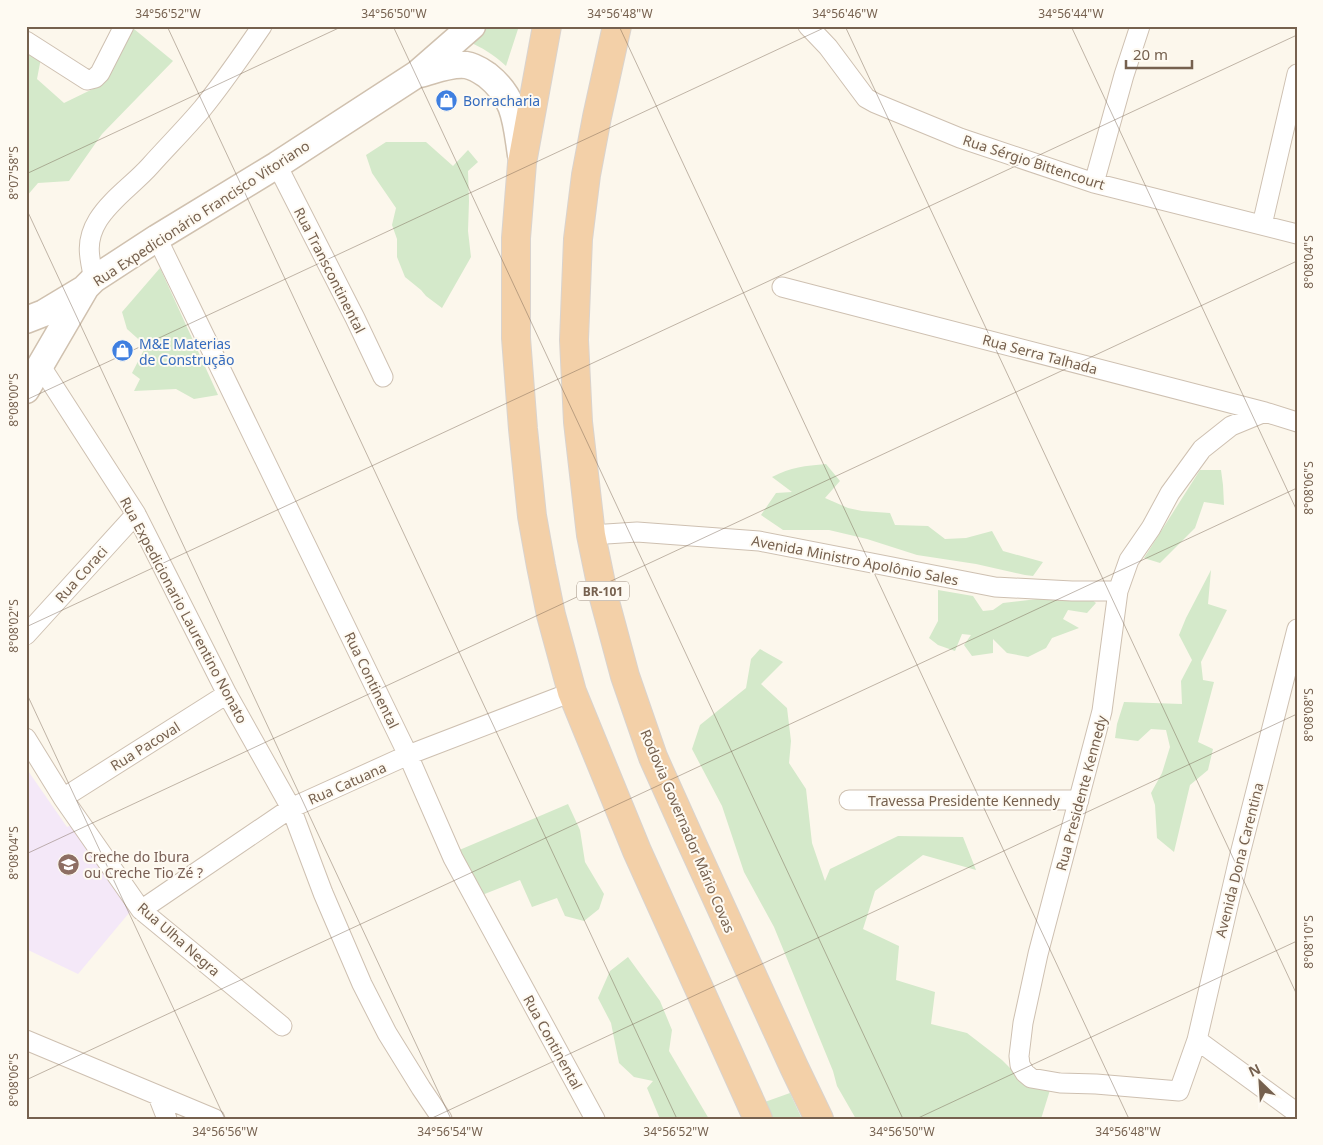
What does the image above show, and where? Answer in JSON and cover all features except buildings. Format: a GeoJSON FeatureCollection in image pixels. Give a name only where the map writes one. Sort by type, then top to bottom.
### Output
{"type":"FeatureCollection","features":[{"type":"Feature","properties":{"kind":"highway"},"geometry":{"type":"LineString","coordinates":[[547,26],[522,163],[516,238],[515,302],[523,429],[532,516],[541,566],[551,615],[572,692],[637,851],[758,1119]]}},
{"type":"Feature","properties":{"kind":"highway","name":"Rodovia Governador Mário Covas"},"geometry":{"type":"LineString","coordinates":[[617,26],[586,175],[578,248],[574,349],[578,422],[591,535],[604,598],[625,676],[654,757],[712,889],[819,1119]]}},
{"type":"Feature","properties":{"kind":"main road","name":"Rua Expedicionário Francisco Vitoriano"},"geometry":{"type":"LineString","coordinates":[[26,390],[33,358],[90,283],[157,238],[277,165],[417,74],[472,26]]}},
{"type":"Feature","properties":{"kind":"main road","name":"Rua Expedicionário Francisco Vitoriano"},"geometry":{"type":"LineString","coordinates":[[417,74],[453,65],[467,65],[480,70],[493,80],[507,95],[513,109],[522,163]]}},
{"type":"Feature","properties":{"kind":"main road"},"geometry":{"type":"LineString","coordinates":[[26,320],[44,313],[90,283]]}},
{"type":"Feature","properties":{"kind":"street"},"geometry":{"type":"LineString","coordinates":[[26,41],[87,80],[95,78],[100,73],[124,26]]}},
{"type":"Feature","properties":{"kind":"street"},"geometry":{"type":"LineString","coordinates":[[90,283],[88,255],[91,235],[98,220],[112,202],[147,169],[202,109],[262,26]]}},
{"type":"Feature","properties":{"kind":"street","name":"Rua Sérgio Bittencourt"},"geometry":{"type":"LineString","coordinates":[[808,26],[828,47],[866,98],[875,104],[960,138],[1094,183],[1297,234]]}},
{"type":"Feature","properties":{"kind":"street"},"geometry":{"type":"LineString","coordinates":[[1094,183],[1124,75],[1140,26]]}},
{"type":"Feature","properties":{"kind":"street"},"geometry":{"type":"LineString","coordinates":[[1262,225],[1297,74]]}},
{"type":"Feature","properties":{"kind":"street","name":"Rua Transcontinental"},"geometry":{"type":"LineString","coordinates":[[277,165],[383,377]]}},
{"type":"Feature","properties":{"kind":"street","name":"Rua Continental"},"geometry":{"type":"LineString","coordinates":[[157,238],[408,755],[453,858],[594,1119]]}},
{"type":"Feature","properties":{"kind":"street","name":"Rua Serra Talhada"},"geometry":{"type":"LineString","coordinates":[[782,287],[1265,412],[1297,422]]}},
{"type":"Feature","properties":{"kind":"street","name":"Rua Expedicionario Laurentino Nonato"},"geometry":{"type":"LineString","coordinates":[[33,358],[136,514],[227,694],[292,808],[323,893],[362,984],[387,1033],[442,1119]]}},
{"type":"Feature","properties":{"kind":"street","name":"Rua Presidente Kennedy"},"geometry":{"type":"LineString","coordinates":[[1180,1091],[1060,1083],[1031,1078],[1020,1065],[1019,1056],[1023,1023],[1038,954],[1102,711],[1118,591],[1129,560],[1170,493],[1202,448],[1231,426],[1265,412]]}},
{"type":"Feature","properties":{"kind":"street","name":"Rua Coraci"},"geometry":{"type":"LineString","coordinates":[[26,635],[136,514]]}},
{"type":"Feature","properties":{"kind":"street","name":"Avenida Ministro Apolônio Sales"},"geometry":{"type":"LineString","coordinates":[[591,535],[636,532],[759,541],[995,587],[1118,591]]}},
{"type":"Feature","properties":{"kind":"street","name":"Avenida Dona Carentina"},"geometry":{"type":"LineString","coordinates":[[1180,1091],[1197,1040],[1240,854],[1297,629]]}},
{"type":"Feature","properties":{"kind":"street","name":"Rua Catuana"},"geometry":{"type":"LineString","coordinates":[[141,910],[292,808],[408,755],[572,692]]}},
{"type":"Feature","properties":{"kind":"street","name":"Rua Pacoval"},"geometry":{"type":"LineString","coordinates":[[63,798],[227,694]]}},
{"type":"Feature","properties":{"kind":"street","name":"Rua Ulha Negra"},"geometry":{"type":"LineString","coordinates":[[26,738],[63,798],[141,910],[282,1026]]}},
{"type":"Feature","properties":{"kind":"street","name":"Travessa Presidente Kennedy"},"geometry":{"type":"LineString","coordinates":[[849,800],[1079,800]]}},
{"type":"Feature","properties":{"kind":"street"},"geometry":{"type":"LineString","coordinates":[[26,1040],[215,1119]]}},
{"type":"Feature","properties":{"kind":"street"},"geometry":{"type":"LineString","coordinates":[[1197,1040],[1297,1113]]}},
{"type":"Feature","properties":{"kind":"street"},"geometry":{"type":"LineString","coordinates":[[158,1096],[167,1119]]}},
{"type":"Feature","properties":{"kind":"shaded area","name":"Creche do Ibura ou Creche Tio Zé ?"},"geometry":{"type":"Polygon","coordinates":[[[26,768],[67,827],[79,822],[139,901],[78,974],[26,949],[26,768]]]}},
{"type":"Feature","properties":{"kind":"green space"},"geometry":{"type":"Polygon","coordinates":[[[482,26],[519,26],[506,66],[488,52],[467,41],[482,26]]]}},
{"type":"Feature","properties":{"kind":"green space"},"geometry":{"type":"Polygon","coordinates":[[[134,29],[173,61],[102,134],[69,181],[38,183],[26,197],[26,49],[41,58],[37,79],[64,103],[101,85],[134,29]]]}},
{"type":"Feature","properties":{"kind":"green space"},"geometry":{"type":"Polygon","coordinates":[[[386,142],[426,142],[453,166],[468,150],[478,162],[468,171],[468,231],[471,257],[442,308],[405,277],[397,257],[397,239],[392,225],[396,208],[372,173],[366,155],[386,142]]]}},
{"type":"Feature","properties":{"kind":"green space"},"geometry":{"type":"Polygon","coordinates":[[[160,268],[218,395],[194,399],[176,389],[134,391],[140,379],[132,373],[146,346],[127,329],[122,312],[160,268]]]}},
{"type":"Feature","properties":{"kind":"green space"},"geometry":{"type":"Polygon","coordinates":[[[826,464],[840,481],[825,498],[848,508],[890,513],[895,525],[928,526],[945,539],[966,538],[992,531],[1003,551],[1043,562],[1033,576],[1025,575],[976,564],[917,555],[867,539],[829,530],[783,530],[761,515],[776,493],[792,492],[772,477],[792,469],[826,464]]]}},
{"type":"Feature","properties":{"kind":"green space"},"geometry":{"type":"Polygon","coordinates":[[[1200,470],[1221,470],[1224,505],[1204,502],[1195,528],[1160,563],[1144,558],[1200,470]]]}},
{"type":"Feature","properties":{"kind":"green space"},"geometry":{"type":"Polygon","coordinates":[[[1211,570],[1208,604],[1227,610],[1201,662],[1203,680],[1214,682],[1198,742],[1213,749],[1208,770],[1190,785],[1174,852],[1157,838],[1155,805],[1151,793],[1162,773],[1170,747],[1166,730],[1151,729],[1138,741],[1115,738],[1124,702],[1182,704],[1181,681],[1192,660],[1179,635],[1211,570]]]}},
{"type":"Feature","properties":{"kind":"green space"},"geometry":{"type":"Polygon","coordinates":[[[938,590],[973,596],[983,611],[993,610],[1003,603],[1055,597],[1091,599],[1096,603],[1087,613],[1068,610],[1063,619],[1079,628],[1052,638],[1046,648],[1028,657],[1007,653],[993,639],[993,653],[972,656],[964,645],[971,635],[962,634],[955,651],[938,645],[929,638],[938,621],[938,590]]]}},
{"type":"Feature","properties":{"kind":"green space"},"geometry":{"type":"Polygon","coordinates":[[[760,649],[783,662],[761,684],[787,708],[791,741],[789,763],[806,789],[812,843],[825,881],[830,869],[898,836],[963,837],[976,870],[923,855],[875,891],[863,929],[899,946],[896,980],[935,992],[931,1024],[967,1033],[1002,1060],[1020,1078],[1050,1090],[1041,1119],[856,1119],[837,1086],[833,1071],[774,927],[744,872],[722,806],[692,749],[700,725],[746,688],[751,659],[760,649]]]}},
{"type":"Feature","properties":{"kind":"green space"},"geometry":{"type":"Polygon","coordinates":[[[568,804],[580,830],[585,862],[604,894],[599,909],[584,921],[565,916],[557,898],[532,907],[520,880],[482,895],[457,851],[568,804]]]}},
{"type":"Feature","properties":{"kind":"green space"},"geometry":{"type":"Polygon","coordinates":[[[628,957],[660,1001],[672,1030],[669,1051],[709,1119],[660,1119],[647,1088],[653,1081],[634,1077],[619,1063],[611,1023],[598,998],[610,971],[628,957]]]}},
{"type":"Feature","properties":{"kind":"green space"},"geometry":{"type":"Polygon","coordinates":[[[790,1093],[802,1119],[766,1119],[759,1104],[790,1093]]]}},
{"type":"Feature","properties":{"kind":"place","name":"Borracharia"},"geometry":{"type":"Point","coordinates":[447,100]}},
{"type":"Feature","properties":{"kind":"place","name":"M&E Materias de Construção"},"geometry":{"type":"Point","coordinates":[123,351]}},
{"type":"Feature","properties":{"kind":"place","name":"Creche do Ibura ou Creche Tio Zé ?"},"geometry":{"type":"Point","coordinates":[68,864]}}]}
